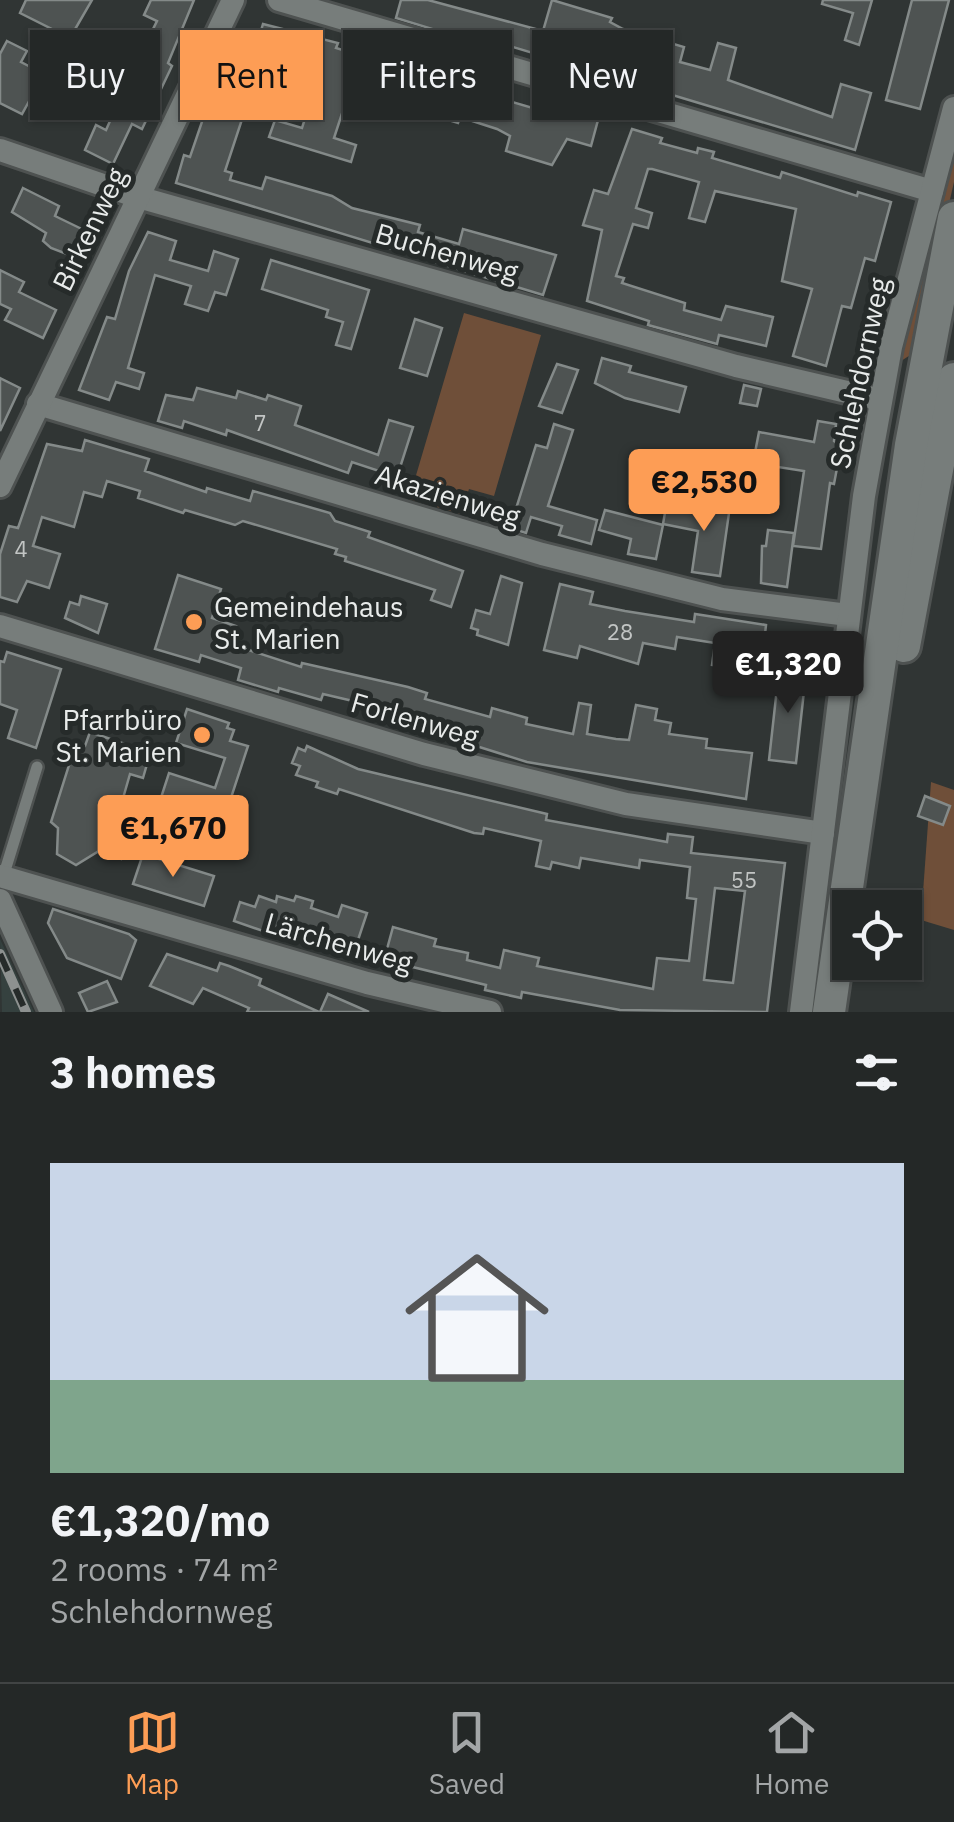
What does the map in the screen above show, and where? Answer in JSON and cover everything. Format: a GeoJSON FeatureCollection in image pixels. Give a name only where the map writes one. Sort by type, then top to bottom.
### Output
{"type":"FeatureCollection","features":[{"type":"Feature","properties":{"kind":"main road"},"geometry":{"type":"LineString","coordinates":[[830,1012],[911,445],[951,264],[954,218]]}},
{"type":"Feature","properties":{"kind":"main road"},"geometry":{"type":"LineString","coordinates":[[870,890],[908,618],[954,379]]}},
{"type":"Feature","properties":{"kind":"main road"},"geometry":{"type":"LineString","coordinates":[[852,1012],[856,980]]}},
{"type":"Feature","properties":{"kind":"street","name":"Birkenweg"},"geometry":{"type":"LineString","coordinates":[[0,486],[233,0]]}},
{"type":"Feature","properties":{"kind":"street"},"geometry":{"type":"LineString","coordinates":[[279,0],[932,191]]}},
{"type":"Feature","properties":{"kind":"street","name":"Schlehdornweg"},"geometry":{"type":"LineString","coordinates":[[801,1012],[848,615],[882,400],[954,108]]}},
{"type":"Feature","properties":{"kind":"street","name":"Buchenweg"},"geometry":{"type":"LineString","coordinates":[[0,150],[138,197],[736,366],[882,400]]}},
{"type":"Feature","properties":{"kind":"street","name":"Akazienweg"},"geometry":{"type":"LineString","coordinates":[[38,404],[542,554],[722,599],[848,615]]}},
{"type":"Feature","properties":{"kind":"street","name":"Forlenweg"},"geometry":{"type":"LineString","coordinates":[[0,626],[424,754],[626,804],[823,833]]}},
{"type":"Feature","properties":{"kind":"street","name":"Lärchenweg"},"geometry":{"type":"LineString","coordinates":[[2,875],[366,983],[490,1012]]}},
{"type":"Feature","properties":{"kind":"street"},"geometry":{"type":"LineString","coordinates":[[0,900],[52,1012]]}},
{"type":"Feature","properties":{"kind":"lane"},"geometry":{"type":"LineString","coordinates":[[2,875],[37,767]]}},
{"type":"Feature","properties":{"kind":"shaded area"},"geometry":{"type":"Polygon","coordinates":[[[954,144],[954,182],[915,352],[901,361],[901,340],[954,144]]]}},
{"type":"Feature","properties":{"kind":"shaded area"},"geometry":{"type":"Polygon","coordinates":[[[464,313],[541,335],[494,496],[469,489],[461,514],[409,499],[464,313]]]}},
{"type":"Feature","properties":{"kind":"shaded area"},"geometry":{"type":"Polygon","coordinates":[[[931,782],[954,790],[954,930],[922,920],[931,782]]]}},
{"type":"Feature","properties":{"kind":"shaded area"},"geometry":{"type":"Polygon","coordinates":[[[0,939],[13,967],[34,1012],[2,1012],[0,939]]]}},
{"type":"Feature","properties":{"kind":"building"},"geometry":{"type":"Polygon","coordinates":[[[26,0],[92,0],[75,30],[54,30],[20,13],[26,0]]]}},
{"type":"Feature","properties":{"kind":"building"},"geometry":{"type":"Polygon","coordinates":[[[151,0],[194,0],[160,91],[160,30],[152,30],[157,21],[144,15],[151,0]]]}},
{"type":"Feature","properties":{"kind":"building"},"geometry":{"type":"Polygon","coordinates":[[[401,0],[428,0],[539,30],[532,30],[532,53],[512,47],[512,30],[435,30],[396,18],[401,0]]]}},
{"type":"Feature","properties":{"kind":"building"},"geometry":{"type":"Polygon","coordinates":[[[552,0],[612,18],[610,22],[626,30],[543,30],[552,0]]]}},
{"type":"Feature","properties":{"kind":"building"},"geometry":{"type":"Polygon","coordinates":[[[823,0],[872,0],[859,45],[845,40],[853,13],[822,4],[823,0]]]}},
{"type":"Feature","properties":{"kind":"building"},"geometry":{"type":"Polygon","coordinates":[[[912,0],[949,0],[920,109],[886,100],[912,0]]]}},
{"type":"Feature","properties":{"kind":"building"},"geometry":{"type":"Polygon","coordinates":[[[263,24],[287,30],[261,30],[263,24]]]}},
{"type":"Feature","properties":{"kind":"building"},"geometry":{"type":"Polygon","coordinates":[[[323,39],[338,43],[336,48],[343,50],[343,110],[334,138],[356,145],[351,162],[269,137],[275,120],[302,128],[305,120],[323,120],[323,39]]]}},
{"type":"Feature","properties":{"kind":"building"},"geometry":{"type":"Polygon","coordinates":[[[7,41],[27,51],[21,62],[30,67],[30,99],[22,114],[0,103],[0,54],[7,41]]]}},
{"type":"Feature","properties":{"kind":"building"},"geometry":{"type":"Polygon","coordinates":[[[718,43],[736,48],[728,80],[832,117],[841,84],[871,93],[855,150],[673,95],[673,44],[684,47],[680,62],[710,70],[718,43]]]}},
{"type":"Feature","properties":{"kind":"building"},"geometry":{"type":"Polygon","coordinates":[[[512,102],[532,108],[532,120],[598,120],[591,146],[567,139],[552,165],[506,151],[510,136],[469,120],[512,120],[512,102]]]}},
{"type":"Feature","properties":{"kind":"building"},"geometry":{"type":"Polygon","coordinates":[[[110,120],[146,120],[142,129],[132,124],[113,164],[85,150],[96,125],[106,130],[110,120]]]}},
{"type":"Feature","properties":{"kind":"building"},"geometry":{"type":"Polygon","coordinates":[[[203,120],[242,120],[225,171],[232,173],[230,180],[262,189],[266,177],[332,196],[352,208],[420,225],[418,232],[459,244],[463,229],[556,255],[543,295],[176,183],[184,155],[190,157],[203,120]]]}},
{"type":"Feature","properties":{"kind":"building"},"geometry":{"type":"Polygon","coordinates":[[[632,129],[662,138],[660,143],[697,153],[698,148],[714,152],[712,158],[780,178],[782,172],[857,196],[858,192],[891,202],[875,261],[865,258],[851,308],[842,306],[826,366],[793,356],[812,289],[782,281],[796,209],[715,191],[705,222],[689,218],[699,182],[652,169],[648,169],[636,208],[652,213],[648,228],[633,224],[616,276],[624,278],[622,283],[685,303],[684,310],[721,320],[726,306],[773,317],[766,346],[719,335],[717,344],[648,325],[649,321],[587,301],[602,230],[583,225],[594,190],[608,194],[632,129]]]}},
{"type":"Feature","properties":{"kind":"building"},"geometry":{"type":"Polygon","coordinates":[[[23,188],[59,206],[55,216],[92,234],[80,259],[51,248],[43,241],[46,233],[12,212],[23,188]]]}},
{"type":"Feature","properties":{"kind":"building"},"geometry":{"type":"Polygon","coordinates":[[[148,232],[176,241],[170,260],[208,271],[214,251],[238,259],[226,295],[215,292],[208,311],[185,304],[191,286],[155,275],[128,368],[144,373],[139,389],[116,382],[109,400],[79,390],[107,317],[115,319],[129,271],[148,232]]]}},
{"type":"Feature","properties":{"kind":"building"},"geometry":{"type":"Polygon","coordinates":[[[271,260],[369,290],[351,349],[336,345],[343,322],[326,317],[328,310],[262,289],[271,260]]]}},
{"type":"Feature","properties":{"kind":"building"},"geometry":{"type":"Polygon","coordinates":[[[0,270],[24,282],[19,292],[56,310],[43,338],[5,320],[11,309],[0,304],[0,270]]]}},
{"type":"Feature","properties":{"kind":"building"},"geometry":{"type":"Polygon","coordinates":[[[415,319],[442,328],[427,376],[400,368],[415,319]]]}},
{"type":"Feature","properties":{"kind":"building"},"geometry":{"type":"Polygon","coordinates":[[[602,358],[631,366],[629,372],[686,387],[679,412],[625,398],[595,383],[602,358]]]}},
{"type":"Feature","properties":{"kind":"building"},"geometry":{"type":"Polygon","coordinates":[[[557,364],[578,370],[562,413],[539,406],[557,364]]]}},
{"type":"Feature","properties":{"kind":"building"},"geometry":{"type":"Polygon","coordinates":[[[0,378],[20,388],[0,431],[0,378]]]}},
{"type":"Feature","properties":{"kind":"building"},"geometry":{"type":"Polygon","coordinates":[[[744,385],[761,389],[757,406],[740,403],[744,385]]]}},
{"type":"Feature","properties":{"kind":"building"},"geometry":{"type":"Polygon","coordinates":[[[197,388],[236,398],[238,391],[266,400],[268,395],[301,406],[295,425],[378,455],[389,420],[413,427],[397,477],[352,462],[348,473],[227,430],[226,435],[184,421],[182,428],[158,421],[166,395],[193,400],[197,388]]]}},
{"type":"Feature","properties":{"kind":"building"},"geometry":{"type":"Polygon","coordinates":[[[818,421],[836,424],[834,441],[841,447],[834,484],[830,483],[821,549],[793,546],[804,471],[753,463],[759,432],[814,442],[818,421]]]}},
{"type":"Feature","properties":{"kind":"building"},"geometry":{"type":"Polygon","coordinates":[[[554,424],[573,430],[548,506],[597,520],[591,544],[559,535],[562,526],[531,517],[526,533],[495,523],[500,507],[515,512],[536,445],[547,448],[554,424]]]}},
{"type":"Feature","properties":{"kind":"building"},"geometry":{"type":"Polygon","coordinates":[[[85,440],[149,459],[145,471],[206,492],[207,488],[250,501],[253,491],[330,513],[335,521],[370,532],[368,537],[463,571],[451,607],[431,600],[435,590],[345,561],[346,557],[335,554],[337,549],[243,521],[235,525],[185,510],[183,513],[138,498],[140,491],[107,481],[102,497],[84,492],[74,527],[42,517],[33,546],[60,554],[49,588],[27,581],[17,602],[0,597],[0,554],[9,526],[18,528],[47,444],[82,451],[85,440]]]}},
{"type":"Feature","properties":{"kind":"building"},"geometry":{"type":"Polygon","coordinates":[[[702,502],[730,506],[720,576],[692,572],[698,531],[663,524],[666,507],[700,514],[702,502]]]}},
{"type":"Feature","properties":{"kind":"building"},"geometry":{"type":"Polygon","coordinates":[[[605,510],[663,525],[656,559],[628,554],[631,539],[599,530],[605,510]]]}},
{"type":"Feature","properties":{"kind":"building"},"geometry":{"type":"Polygon","coordinates":[[[768,530],[794,533],[787,587],[761,583],[762,546],[766,546],[768,530]]]}},
{"type":"Feature","properties":{"kind":"building"},"geometry":{"type":"Polygon","coordinates":[[[178,575],[221,589],[212,618],[236,626],[230,644],[301,667],[302,663],[408,687],[427,693],[425,699],[490,717],[492,708],[527,718],[526,724],[573,734],[579,703],[591,705],[587,734],[629,740],[636,705],[657,709],[655,720],[671,723],[669,734],[707,739],[706,748],[752,753],[746,799],[527,762],[441,735],[444,726],[400,712],[323,694],[321,700],[279,688],[278,692],[238,680],[241,668],[201,655],[199,662],[155,649],[178,575]]]}},
{"type":"Feature","properties":{"kind":"building"},"geometry":{"type":"Polygon","coordinates":[[[501,576],[522,583],[508,645],[477,635],[478,630],[471,628],[476,610],[490,614],[501,576]]]}},
{"type":"Feature","properties":{"kind":"building"},"geometry":{"type":"Polygon","coordinates":[[[560,584],[593,592],[590,604],[625,611],[694,622],[695,614],[766,625],[761,671],[712,665],[715,643],[677,637],[675,649],[643,643],[638,664],[580,646],[577,658],[544,650],[560,584]]]}},
{"type":"Feature","properties":{"kind":"building"},"geometry":{"type":"Polygon","coordinates":[[[81,596],[107,604],[98,633],[65,618],[70,602],[79,605],[81,596]]]}},
{"type":"Feature","properties":{"kind":"building"},"geometry":{"type":"Polygon","coordinates":[[[7,652],[61,669],[36,748],[8,738],[17,710],[0,704],[0,661],[4,662],[7,652]]]}},
{"type":"Feature","properties":{"kind":"building"},"geometry":{"type":"Polygon","coordinates":[[[779,670],[806,673],[796,763],[769,760],[779,670]]]}},
{"type":"Feature","properties":{"kind":"building"},"geometry":{"type":"Polygon","coordinates":[[[187,709],[229,723],[227,728],[234,730],[230,741],[248,746],[225,816],[230,817],[225,832],[157,810],[169,773],[215,788],[225,758],[176,743],[187,709]]]}},
{"type":"Feature","properties":{"kind":"building"},"geometry":{"type":"Polygon","coordinates":[[[90,732],[128,745],[123,756],[147,764],[143,778],[130,774],[115,826],[130,830],[121,859],[99,851],[76,865],[57,854],[58,828],[51,822],[76,743],[85,746],[90,732]]]}},
{"type":"Feature","properties":{"kind":"building"},"geometry":{"type":"Polygon","coordinates":[[[307,746],[358,769],[547,814],[546,820],[667,842],[668,834],[693,837],[691,853],[785,863],[767,1012],[620,1010],[522,992],[521,998],[485,990],[486,985],[384,960],[393,927],[436,939],[434,946],[468,953],[467,960],[500,968],[504,950],[539,958],[537,966],[653,989],[657,958],[689,961],[696,899],[687,898],[690,867],[640,860],[639,868],[581,858],[579,868],[552,862],[550,869],[536,866],[541,841],[484,828],[483,834],[474,833],[339,789],[337,794],[316,787],[318,782],[296,775],[300,766],[292,763],[298,748],[305,751],[307,746]],[[715,888],[704,980],[733,983],[745,891],[715,888]]]}},
{"type":"Feature","properties":{"kind":"building"},"geometry":{"type":"Polygon","coordinates":[[[925,796],[950,806],[943,825],[918,816],[925,796]]]}},
{"type":"Feature","properties":{"kind":"building"},"geometry":{"type":"Polygon","coordinates":[[[143,854],[214,876],[204,906],[133,884],[143,854]]]}},
{"type":"Feature","properties":{"kind":"building"},"geometry":{"type":"Polygon","coordinates":[[[259,896],[276,902],[277,896],[294,901],[296,896],[313,901],[311,908],[338,917],[342,905],[367,913],[354,952],[286,926],[285,932],[268,927],[266,932],[234,921],[240,902],[255,907],[259,896]]]}},
{"type":"Feature","properties":{"kind":"building"},"geometry":{"type":"Polygon","coordinates":[[[53,909],[129,934],[136,940],[121,979],[67,958],[48,923],[53,909]]]}},
{"type":"Feature","properties":{"kind":"building"},"geometry":{"type":"Polygon","coordinates":[[[167,954],[217,971],[220,963],[229,966],[261,979],[259,985],[319,1012],[247,1012],[249,1008],[203,988],[193,1004],[150,986],[167,954]]]}},
{"type":"Feature","properties":{"kind":"building"},"geometry":{"type":"Polygon","coordinates":[[[107,981],[117,1002],[88,1012],[79,993],[107,981]]]}},
{"type":"Feature","properties":{"kind":"building"},"geometry":{"type":"Polygon","coordinates":[[[328,994],[369,1012],[320,1012],[328,994]]]}},
{"type":"Feature","properties":{"kind":"railway"},"geometry":{"type":"LineString","coordinates":[[0,954],[26,1012]]}},
{"type":"Feature","properties":{"kind":"place","name":"Gemeindehaus St. Marien"},"geometry":{"type":"Point","coordinates":[194,622]}},
{"type":"Feature","properties":{"kind":"place","name":"Pfarrbüro St. Marien"},"geometry":{"type":"Point","coordinates":[202,735]}}]}
